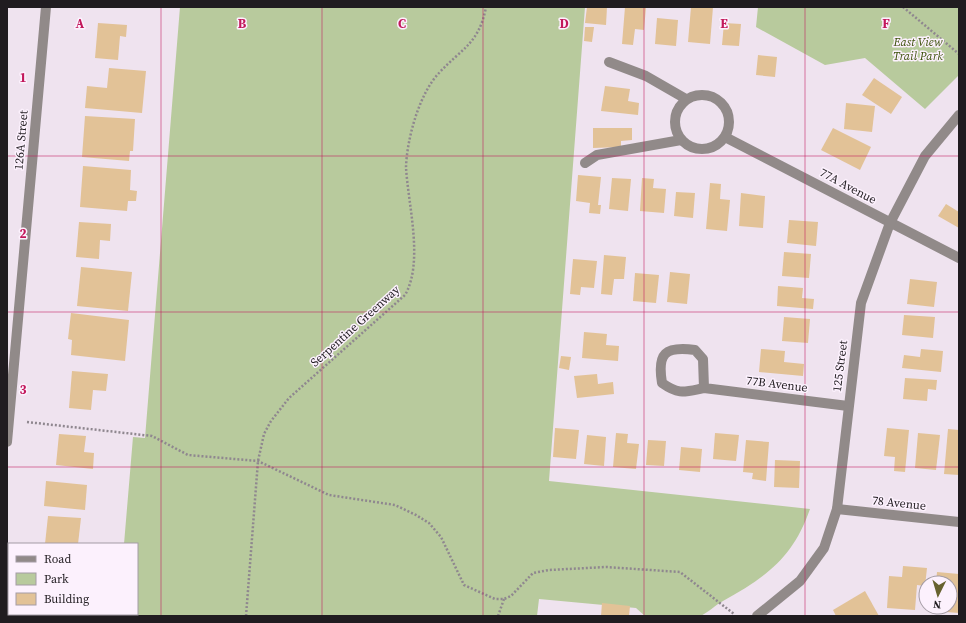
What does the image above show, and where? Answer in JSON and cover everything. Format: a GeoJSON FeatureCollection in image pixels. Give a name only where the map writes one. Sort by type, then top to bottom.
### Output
{"type":"FeatureCollection","features":[{"type":"Feature","properties":{"kind":"street","name":"126A Street"},"geometry":{"type":"LineString","coordinates":[[7,442],[46,7]]}},
{"type":"Feature","properties":{"kind":"street"},"geometry":{"type":"LineString","coordinates":[[609,62],[646,76],[686,99]]}},
{"type":"Feature","properties":{"kind":"street"},"geometry":{"type":"LineString","coordinates":[[704,95],[713,97],[721,102],[729,119],[725,137],[719,143],[704,150],[687,146],[681,140],[676,132],[674,123],[675,114],[686,99],[704,95]]}},
{"type":"Feature","properties":{"kind":"street","name":"125 Street"},"geometry":{"type":"LineString","coordinates":[[757,616],[800,580],[824,548],[837,509],[861,303],[890,223],[925,156],[959,115]]}},
{"type":"Feature","properties":{"kind":"street","name":"77A Avenue"},"geometry":{"type":"LineString","coordinates":[[725,137],[959,258]]}},
{"type":"Feature","properties":{"kind":"street"},"geometry":{"type":"LineString","coordinates":[[585,163],[597,155],[681,140]]}},
{"type":"Feature","properties":{"kind":"street","name":"77B Avenue"},"geometry":{"type":"LineString","coordinates":[[704,388],[703,359],[695,350],[682,348],[669,350],[663,356],[660,370],[662,383],[674,392],[704,388],[848,406]]}},
{"type":"Feature","properties":{"kind":"street","name":"78 Avenue"},"geometry":{"type":"LineString","coordinates":[[837,509],[959,522]]}},
{"type":"Feature","properties":{"kind":"path","name":"Serpentine Greenway"},"geometry":{"type":"LineString","coordinates":[[246,616],[258,461],[264,434],[271,421],[288,398],[405,295],[410,287],[415,265],[406,167],[407,152],[412,130],[419,109],[429,88],[438,74],[471,42],[480,26],[486,7]]}},
{"type":"Feature","properties":{"kind":"path"},"geometry":{"type":"LineString","coordinates":[[903,7],[959,54]]}},
{"type":"Feature","properties":{"kind":"path"},"geometry":{"type":"LineString","coordinates":[[27,422],[152,436],[188,455],[258,461],[330,495],[395,505],[429,523],[441,537],[464,585],[495,599],[504,599],[511,596],[533,573],[565,568],[643,568],[680,572],[734,614]]}},
{"type":"Feature","properties":{"kind":"path"},"geometry":{"type":"LineString","coordinates":[[498,616],[504,599]]}},
{"type":"Feature","properties":{"kind":"green space"},"geometry":{"type":"Polygon","coordinates":[[[180,7],[585,7],[549,481],[810,509],[795,541],[776,564],[752,583],[702,615],[696,617],[645,616],[636,608],[539,599],[537,616],[117,616],[138,615],[138,543],[124,543],[133,437],[145,438],[180,7]]]}},
{"type":"Feature","properties":{"kind":"green space","name":"East View Trail Park"},"geometry":{"type":"Polygon","coordinates":[[[758,7],[959,7],[959,75],[925,109],[865,58],[825,65],[756,27],[758,7]]]}},
{"type":"Feature","properties":{"kind":"building"},"geometry":{"type":"Polygon","coordinates":[[[587,7],[607,7],[606,25],[585,23],[587,7]]]}},
{"type":"Feature","properties":{"kind":"building"},"geometry":{"type":"Polygon","coordinates":[[[625,7],[646,7],[644,30],[635,29],[633,45],[622,44],[625,7]]]}},
{"type":"Feature","properties":{"kind":"building"},"geometry":{"type":"Polygon","coordinates":[[[691,7],[713,7],[710,44],[688,42],[691,7]]]}},
{"type":"Feature","properties":{"kind":"building"},"geometry":{"type":"Polygon","coordinates":[[[657,18],[678,20],[676,46],[655,44],[657,18]]]}},
{"type":"Feature","properties":{"kind":"building"},"geometry":{"type":"Polygon","coordinates":[[[98,23],[127,25],[126,37],[120,36],[118,60],[95,58],[98,23]]]}},
{"type":"Feature","properties":{"kind":"building"},"geometry":{"type":"Polygon","coordinates":[[[724,23],[741,24],[739,46],[722,45],[724,23]]]}},
{"type":"Feature","properties":{"kind":"building"},"geometry":{"type":"Polygon","coordinates":[[[585,27],[594,27],[592,42],[584,41],[585,27]]]}},
{"type":"Feature","properties":{"kind":"building"},"geometry":{"type":"Polygon","coordinates":[[[758,55],[777,57],[775,77],[756,75],[758,55]]]}},
{"type":"Feature","properties":{"kind":"building"},"geometry":{"type":"Polygon","coordinates":[[[109,68],[146,71],[142,113],[85,108],[87,86],[107,88],[109,68]]]}},
{"type":"Feature","properties":{"kind":"building"},"geometry":{"type":"Polygon","coordinates":[[[874,78],[902,97],[891,114],[862,95],[874,78]]]}},
{"type":"Feature","properties":{"kind":"building"},"geometry":{"type":"Polygon","coordinates":[[[605,86],[630,89],[628,101],[639,103],[638,115],[601,111],[605,86]]]}},
{"type":"Feature","properties":{"kind":"building"},"geometry":{"type":"Polygon","coordinates":[[[846,103],[875,106],[872,132],[844,129],[846,103]]]}},
{"type":"Feature","properties":{"kind":"building"},"geometry":{"type":"Polygon","coordinates":[[[85,116],[135,119],[133,151],[130,151],[129,161],[82,157],[85,116]]]}},
{"type":"Feature","properties":{"kind":"building"},"geometry":{"type":"Polygon","coordinates":[[[593,128],[632,128],[632,140],[621,141],[621,147],[593,148],[593,128]]]}},
{"type":"Feature","properties":{"kind":"building"},"geometry":{"type":"Polygon","coordinates":[[[833,128],[871,147],[860,170],[821,150],[833,128]]]}},
{"type":"Feature","properties":{"kind":"building"},"geometry":{"type":"Polygon","coordinates":[[[83,166],[131,170],[130,190],[137,191],[136,201],[128,201],[127,211],[80,207],[83,166]]]}},
{"type":"Feature","properties":{"kind":"building"},"geometry":{"type":"Polygon","coordinates":[[[578,175],[601,177],[598,205],[601,205],[600,214],[589,213],[590,203],[576,201],[578,175]]]}},
{"type":"Feature","properties":{"kind":"building"},"geometry":{"type":"Polygon","coordinates":[[[612,178],[631,179],[628,211],[609,209],[612,178]]]}},
{"type":"Feature","properties":{"kind":"building"},"geometry":{"type":"Polygon","coordinates":[[[642,178],[654,179],[653,188],[666,189],[664,213],[640,211],[642,178]]]}},
{"type":"Feature","properties":{"kind":"building"},"geometry":{"type":"Polygon","coordinates":[[[710,183],[721,184],[720,199],[730,200],[727,231],[706,229],[710,183]]]}},
{"type":"Feature","properties":{"kind":"building"},"geometry":{"type":"Polygon","coordinates":[[[676,192],[695,193],[693,218],[674,216],[676,192]]]}},
{"type":"Feature","properties":{"kind":"building"},"geometry":{"type":"Polygon","coordinates":[[[741,193],[765,196],[763,228],[739,226],[741,193]]]}},
{"type":"Feature","properties":{"kind":"building"},"geometry":{"type":"Polygon","coordinates":[[[946,204],[959,212],[959,228],[938,216],[946,204]]]}},
{"type":"Feature","properties":{"kind":"building"},"geometry":{"type":"Polygon","coordinates":[[[789,220],[818,222],[816,246],[787,243],[789,220]]]}},
{"type":"Feature","properties":{"kind":"building"},"geometry":{"type":"Polygon","coordinates":[[[79,222],[111,224],[110,241],[100,240],[99,259],[76,257],[79,222]]]}},
{"type":"Feature","properties":{"kind":"building"},"geometry":{"type":"Polygon","coordinates":[[[784,252],[811,254],[809,278],[782,276],[784,252]]]}},
{"type":"Feature","properties":{"kind":"building"},"geometry":{"type":"Polygon","coordinates":[[[604,255],[626,257],[624,279],[614,279],[612,295],[601,294],[604,255]]]}},
{"type":"Feature","properties":{"kind":"building"},"geometry":{"type":"Polygon","coordinates":[[[573,259],[597,261],[594,288],[581,287],[580,295],[570,294],[573,259]]]}},
{"type":"Feature","properties":{"kind":"building"},"geometry":{"type":"Polygon","coordinates":[[[81,267],[132,272],[128,311],[77,306],[81,267]]]}},
{"type":"Feature","properties":{"kind":"building"},"geometry":{"type":"Polygon","coordinates":[[[670,272],[690,274],[687,304],[667,302],[670,272]]]}},
{"type":"Feature","properties":{"kind":"building"},"geometry":{"type":"Polygon","coordinates":[[[635,273],[659,275],[656,303],[633,301],[635,273]]]}},
{"type":"Feature","properties":{"kind":"building"},"geometry":{"type":"Polygon","coordinates":[[[910,279],[937,282],[934,307],[907,304],[910,279]]]}},
{"type":"Feature","properties":{"kind":"building"},"geometry":{"type":"Polygon","coordinates":[[[778,286],[803,288],[802,298],[814,299],[813,309],[777,306],[778,286]]]}},
{"type":"Feature","properties":{"kind":"building"},"geometry":{"type":"Polygon","coordinates":[[[71,313],[129,320],[125,361],[71,355],[72,340],[68,339],[71,313]]]}},
{"type":"Feature","properties":{"kind":"building"},"geometry":{"type":"Polygon","coordinates":[[[904,315],[935,317],[933,338],[902,335],[904,315]]]}},
{"type":"Feature","properties":{"kind":"building"},"geometry":{"type":"Polygon","coordinates":[[[784,317],[810,319],[808,343],[782,341],[784,317]]]}},
{"type":"Feature","properties":{"kind":"building"},"geometry":{"type":"Polygon","coordinates":[[[584,332],[607,334],[606,345],[619,346],[618,361],[582,358],[584,332]]]}},
{"type":"Feature","properties":{"kind":"building"},"geometry":{"type":"Polygon","coordinates":[[[761,349],[785,351],[784,362],[804,364],[803,376],[759,372],[761,349]]]}},
{"type":"Feature","properties":{"kind":"building"},"geometry":{"type":"Polygon","coordinates":[[[921,349],[943,351],[941,372],[902,368],[904,355],[920,357],[921,349]]]}},
{"type":"Feature","properties":{"kind":"building"},"geometry":{"type":"Polygon","coordinates":[[[561,356],[571,357],[569,370],[559,368],[561,356]]]}},
{"type":"Feature","properties":{"kind":"building"},"geometry":{"type":"Polygon","coordinates":[[[72,371],[108,374],[106,391],[93,390],[91,410],[69,408],[72,371]]]}},
{"type":"Feature","properties":{"kind":"building"},"geometry":{"type":"Polygon","coordinates":[[[597,374],[598,384],[613,382],[614,394],[577,398],[574,376],[597,374]]]}},
{"type":"Feature","properties":{"kind":"building"},"geometry":{"type":"Polygon","coordinates":[[[905,378],[937,380],[936,390],[928,389],[927,401],[903,399],[905,378]]]}},
{"type":"Feature","properties":{"kind":"building"},"geometry":{"type":"Polygon","coordinates":[[[555,428],[579,430],[576,459],[553,457],[555,428]]]}},
{"type":"Feature","properties":{"kind":"building"},"geometry":{"type":"Polygon","coordinates":[[[887,428],[909,430],[905,472],[894,471],[895,457],[884,456],[887,428]]]}},
{"type":"Feature","properties":{"kind":"building"},"geometry":{"type":"Polygon","coordinates":[[[948,429],[959,430],[959,475],[944,474],[948,429]]]}},
{"type":"Feature","properties":{"kind":"building"},"geometry":{"type":"Polygon","coordinates":[[[616,433],[628,434],[627,443],[639,444],[636,469],[613,467],[616,433]]]}},
{"type":"Feature","properties":{"kind":"building"},"geometry":{"type":"Polygon","coordinates":[[[715,433],[739,435],[736,461],[713,459],[715,433]]]}},
{"type":"Feature","properties":{"kind":"building"},"geometry":{"type":"Polygon","coordinates":[[[918,433],[940,435],[936,470],[915,468],[918,433]]]}},
{"type":"Feature","properties":{"kind":"building"},"geometry":{"type":"Polygon","coordinates":[[[59,434],[86,436],[84,452],[94,453],[93,469],[56,465],[59,434]]]}},
{"type":"Feature","properties":{"kind":"building"},"geometry":{"type":"Polygon","coordinates":[[[587,435],[606,437],[604,466],[584,464],[587,435]]]}},
{"type":"Feature","properties":{"kind":"building"},"geometry":{"type":"Polygon","coordinates":[[[648,440],[666,441],[664,466],[646,465],[648,440]]]}},
{"type":"Feature","properties":{"kind":"building"},"geometry":{"type":"Polygon","coordinates":[[[746,440],[769,442],[766,481],[752,479],[753,473],[743,472],[746,440]]]}},
{"type":"Feature","properties":{"kind":"building"},"geometry":{"type":"Polygon","coordinates":[[[681,447],[702,449],[700,472],[679,470],[681,447]]]}},
{"type":"Feature","properties":{"kind":"building"},"geometry":{"type":"Polygon","coordinates":[[[775,460],[800,461],[799,488],[774,487],[775,460]]]}},
{"type":"Feature","properties":{"kind":"building"},"geometry":{"type":"Polygon","coordinates":[[[46,481],[87,485],[85,510],[44,506],[46,481]]]}},
{"type":"Feature","properties":{"kind":"building"},"geometry":{"type":"Polygon","coordinates":[[[48,516],[81,518],[78,543],[45,543],[48,516]]]}},
{"type":"Feature","properties":{"kind":"building"},"geometry":{"type":"Polygon","coordinates":[[[903,566],[927,568],[926,575],[918,575],[915,610],[887,608],[889,576],[902,577],[903,566]]]}},
{"type":"Feature","properties":{"kind":"building"},"geometry":{"type":"Polygon","coordinates":[[[937,572],[959,574],[959,613],[958,575],[937,575],[937,572]]]}},
{"type":"Feature","properties":{"kind":"building"},"geometry":{"type":"Polygon","coordinates":[[[865,591],[879,616],[836,616],[833,610],[865,591]]]}},
{"type":"Feature","properties":{"kind":"building"},"geometry":{"type":"Polygon","coordinates":[[[602,603],[630,606],[629,616],[601,616],[602,603]]]}},
{"type":"Feature","properties":{"kind":"building"},"geometry":{"type":"Polygon","coordinates":[[[35,615],[60,615],[60,616],[35,615]]]}}]}
